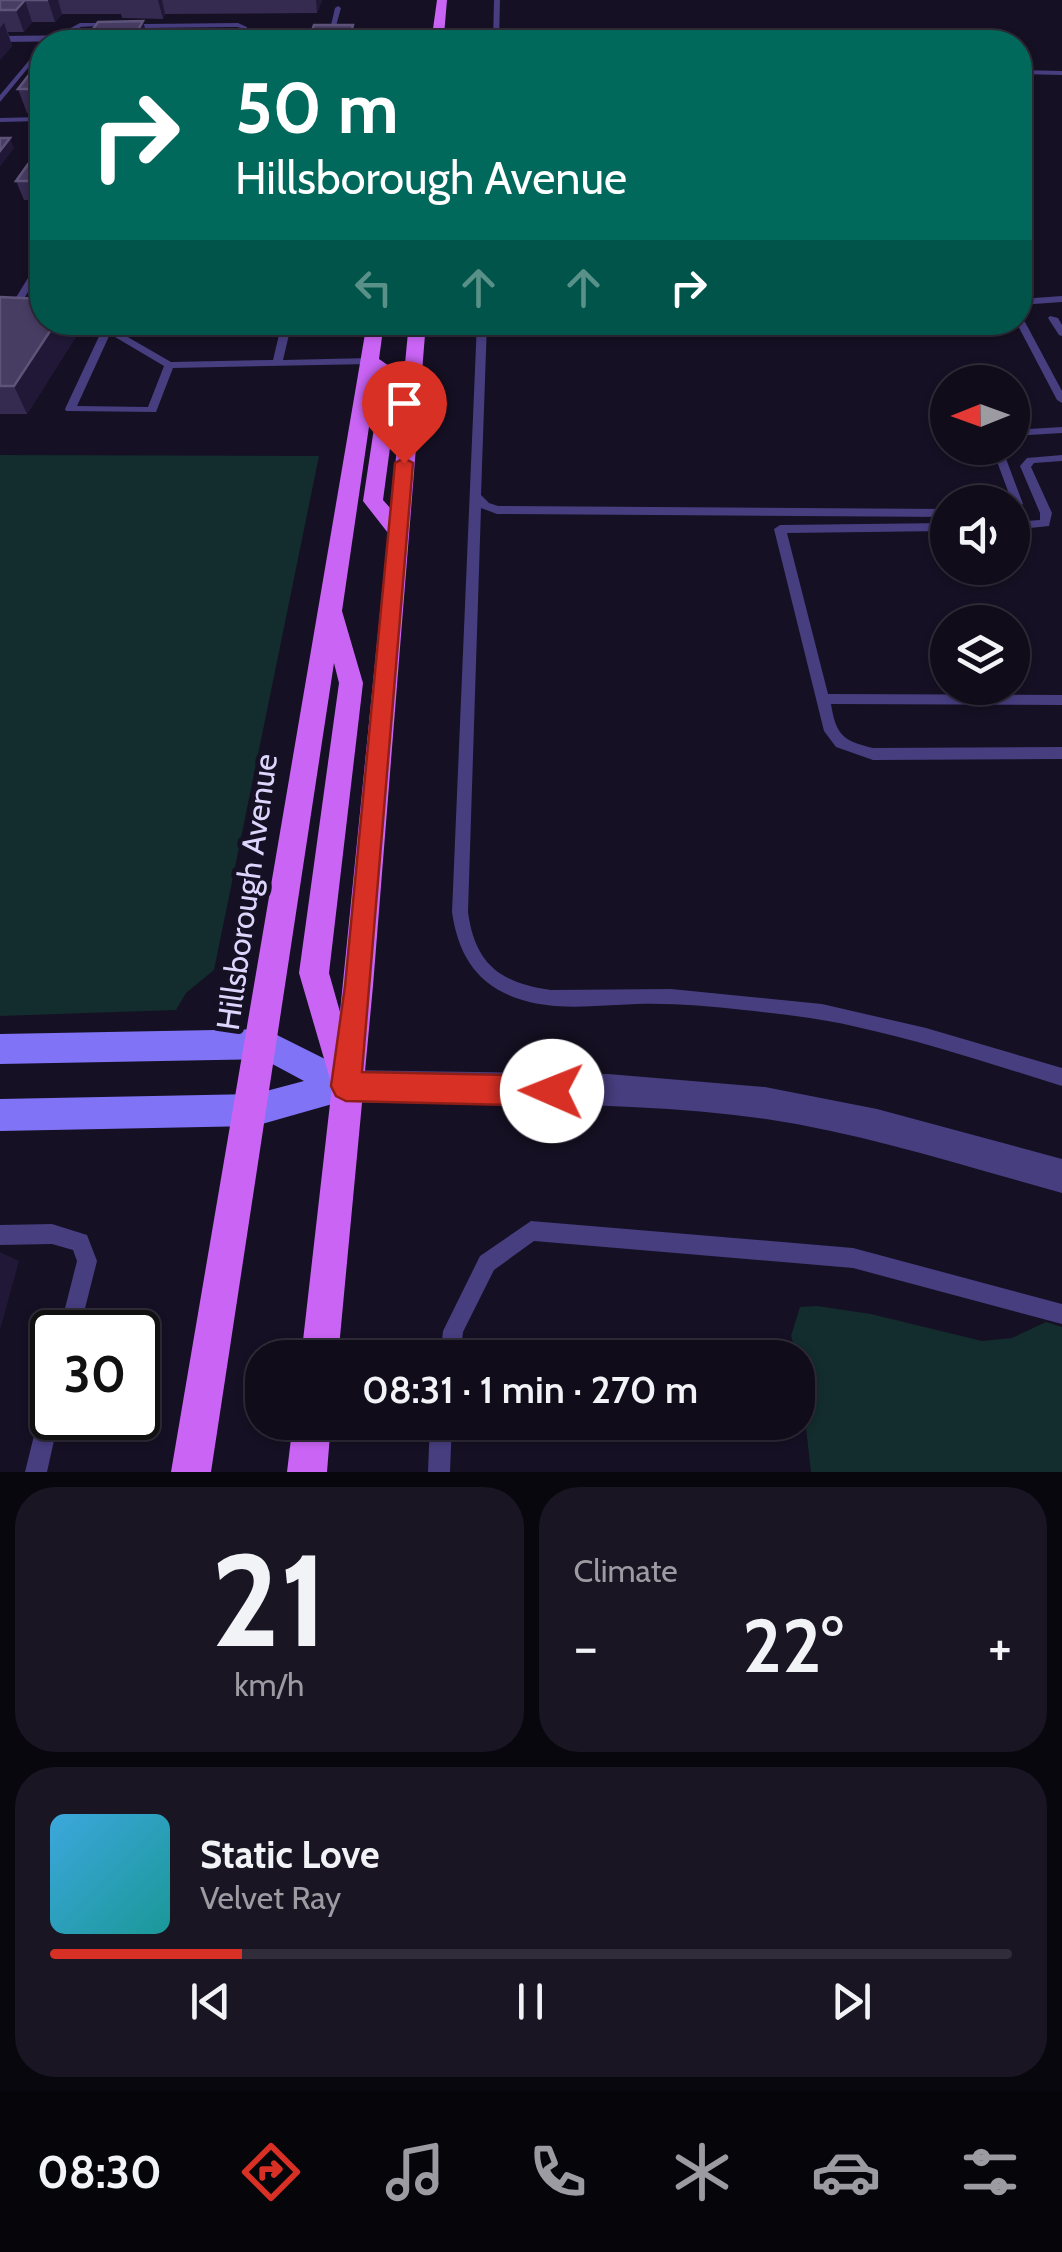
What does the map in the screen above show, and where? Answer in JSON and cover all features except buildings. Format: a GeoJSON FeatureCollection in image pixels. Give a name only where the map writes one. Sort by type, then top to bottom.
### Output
{"type":"FeatureCollection","features":[{"type":"Feature","properties":{"kind":"main road"},"geometry":{"type":"LineString","coordinates":[[424,30],[428,0]]}},
{"type":"Feature","properties":{"kind":"main road"},"geometry":{"type":"LineString","coordinates":[[439,30],[442,0]]}},
{"type":"Feature","properties":{"kind":"main road"},"geometry":{"type":"LineString","coordinates":[[450,30],[455,0]]}},
{"type":"Feature","properties":{"kind":"main road","name":"Hillsborough Avenue"},"geometry":{"type":"LineString","coordinates":[[191,1472],[255,1110],[374,335]]}},
{"type":"Feature","properties":{"kind":"main road"},"geometry":{"type":"LineString","coordinates":[[321,1340],[358,986],[417,335]]}},
{"type":"Feature","properties":{"kind":"main road"},"geometry":{"type":"LineString","coordinates":[[370,361],[386,370],[388,395],[373,501],[398,530]]}},
{"type":"Feature","properties":{"kind":"main road"},"geometry":{"type":"LineString","coordinates":[[330,604],[351,683],[314,973],[346,1086]]}},
{"type":"Feature","properties":{"kind":"main road"},"geometry":{"type":"LineString","coordinates":[[0,1049],[265,1044],[346,1086]]}},
{"type":"Feature","properties":{"kind":"main road"},"geometry":{"type":"LineString","coordinates":[[0,1115],[255,1110],[346,1086]]}},
{"type":"Feature","properties":{"kind":"main road"},"geometry":{"type":"LineString","coordinates":[[306,1472],[310,1440]]}},
{"type":"Feature","properties":{"kind":"street"},"geometry":{"type":"LineString","coordinates":[[0,39],[30,41]]}},
{"type":"Feature","properties":{"kind":"street"},"geometry":{"type":"LineString","coordinates":[[346,1086],[627,1092],[766,1103],[833,1116],[1062,1176]]}},
{"type":"Feature","properties":{"kind":"lane"},"geometry":{"type":"LineString","coordinates":[[496,30],[497,0]]}},
{"type":"Feature","properties":{"kind":"lane"},"geometry":{"type":"LineString","coordinates":[[332,30],[338,8]]}},
{"type":"Feature","properties":{"kind":"lane"},"geometry":{"type":"LineString","coordinates":[[168,30],[238,24],[243,30]]}},
{"type":"Feature","properties":{"kind":"lane"},"geometry":{"type":"LineString","coordinates":[[0,100],[30,64]]}},
{"type":"Feature","properties":{"kind":"lane"},"geometry":{"type":"LineString","coordinates":[[1032,72],[1062,73]]}},
{"type":"Feature","properties":{"kind":"lane"},"geometry":{"type":"LineString","coordinates":[[0,120],[30,119]]}},
{"type":"Feature","properties":{"kind":"lane"},"geometry":{"type":"LineString","coordinates":[[15,307],[30,282]]}},
{"type":"Feature","properties":{"kind":"lane"},"geometry":{"type":"LineString","coordinates":[[1032,301],[1062,300]]}},
{"type":"Feature","properties":{"kind":"lane"},"geometry":{"type":"LineString","coordinates":[[0,308],[28,309]]}},
{"type":"Feature","properties":{"kind":"lane"},"geometry":{"type":"LineString","coordinates":[[1062,318],[1053,318],[1062,334]]}},
{"type":"Feature","properties":{"kind":"lane"},"geometry":{"type":"LineString","coordinates":[[106,335],[70,409],[152,410],[169,364]]}},
{"type":"Feature","properties":{"kind":"lane"},"geometry":{"type":"LineString","coordinates":[[117,335],[169,364],[370,361]]}},
{"type":"Feature","properties":{"kind":"lane"},"geometry":{"type":"LineString","coordinates":[[277,363],[284,335]]}},
{"type":"Feature","properties":{"kind":"lane"},"geometry":{"type":"LineString","coordinates":[[481,335],[460,912],[462,939],[473,962],[488,976],[520,992],[556,998],[655,996],[796,1008],[1062,1077]]}},
{"type":"Feature","properties":{"kind":"lane"},"geometry":{"type":"LineString","coordinates":[[1027,335],[1062,400]]}},
{"type":"Feature","properties":{"kind":"lane"},"geometry":{"type":"LineString","coordinates":[[1030,433],[1062,430]]}},
{"type":"Feature","properties":{"kind":"lane"},"geometry":{"type":"LineString","coordinates":[[1030,524],[1045,523],[1046,513],[1025,466],[1031,460],[1062,458]]}},
{"type":"Feature","properties":{"kind":"lane"},"geometry":{"type":"LineString","coordinates":[[475,495],[485,506],[497,510],[930,513]]}},
{"type":"Feature","properties":{"kind":"lane"},"geometry":{"type":"LineString","coordinates":[[930,527],[780,529],[828,729],[836,741],[848,748],[873,754],[1062,752]]}},
{"type":"Feature","properties":{"kind":"lane"},"geometry":{"type":"LineString","coordinates":[[822,698],[1062,700]]}},
{"type":"Feature","properties":{"kind":"lane"},"geometry":{"type":"LineString","coordinates":[[452,1340],[487,1263],[531,1231],[853,1258],[1062,1314]]}},
{"type":"Feature","properties":{"kind":"lane"},"geometry":{"type":"LineString","coordinates":[[0,1235],[52,1234],[80,1242],[87,1260],[75,1310]]}},
{"type":"Feature","properties":{"kind":"lane"},"geometry":{"type":"LineString","coordinates":[[36,1472],[43,1440]]}},
{"type":"Feature","properties":{"kind":"lane"},"geometry":{"type":"LineString","coordinates":[[439,1472],[441,1440]]}},
{"type":"Feature","properties":{"kind":"green space"},"geometry":{"type":"Polygon","coordinates":[[[0,455],[319,456],[214,970],[186,993],[176,1010],[0,1016],[0,455]]]}},
{"type":"Feature","properties":{"kind":"green space"},"geometry":{"type":"Polygon","coordinates":[[[800,1307],[871,1314],[982,1341],[1012,1338],[1046,1322],[1062,1327],[1062,1472],[811,1472],[807,1440],[815,1440],[815,1340],[792,1340],[800,1307]]]}},
{"type":"Feature","properties":{"kind":"route"},"geometry":{"type":"LineString","coordinates":[[404,463],[346,1086],[552,1091]]}}]}
